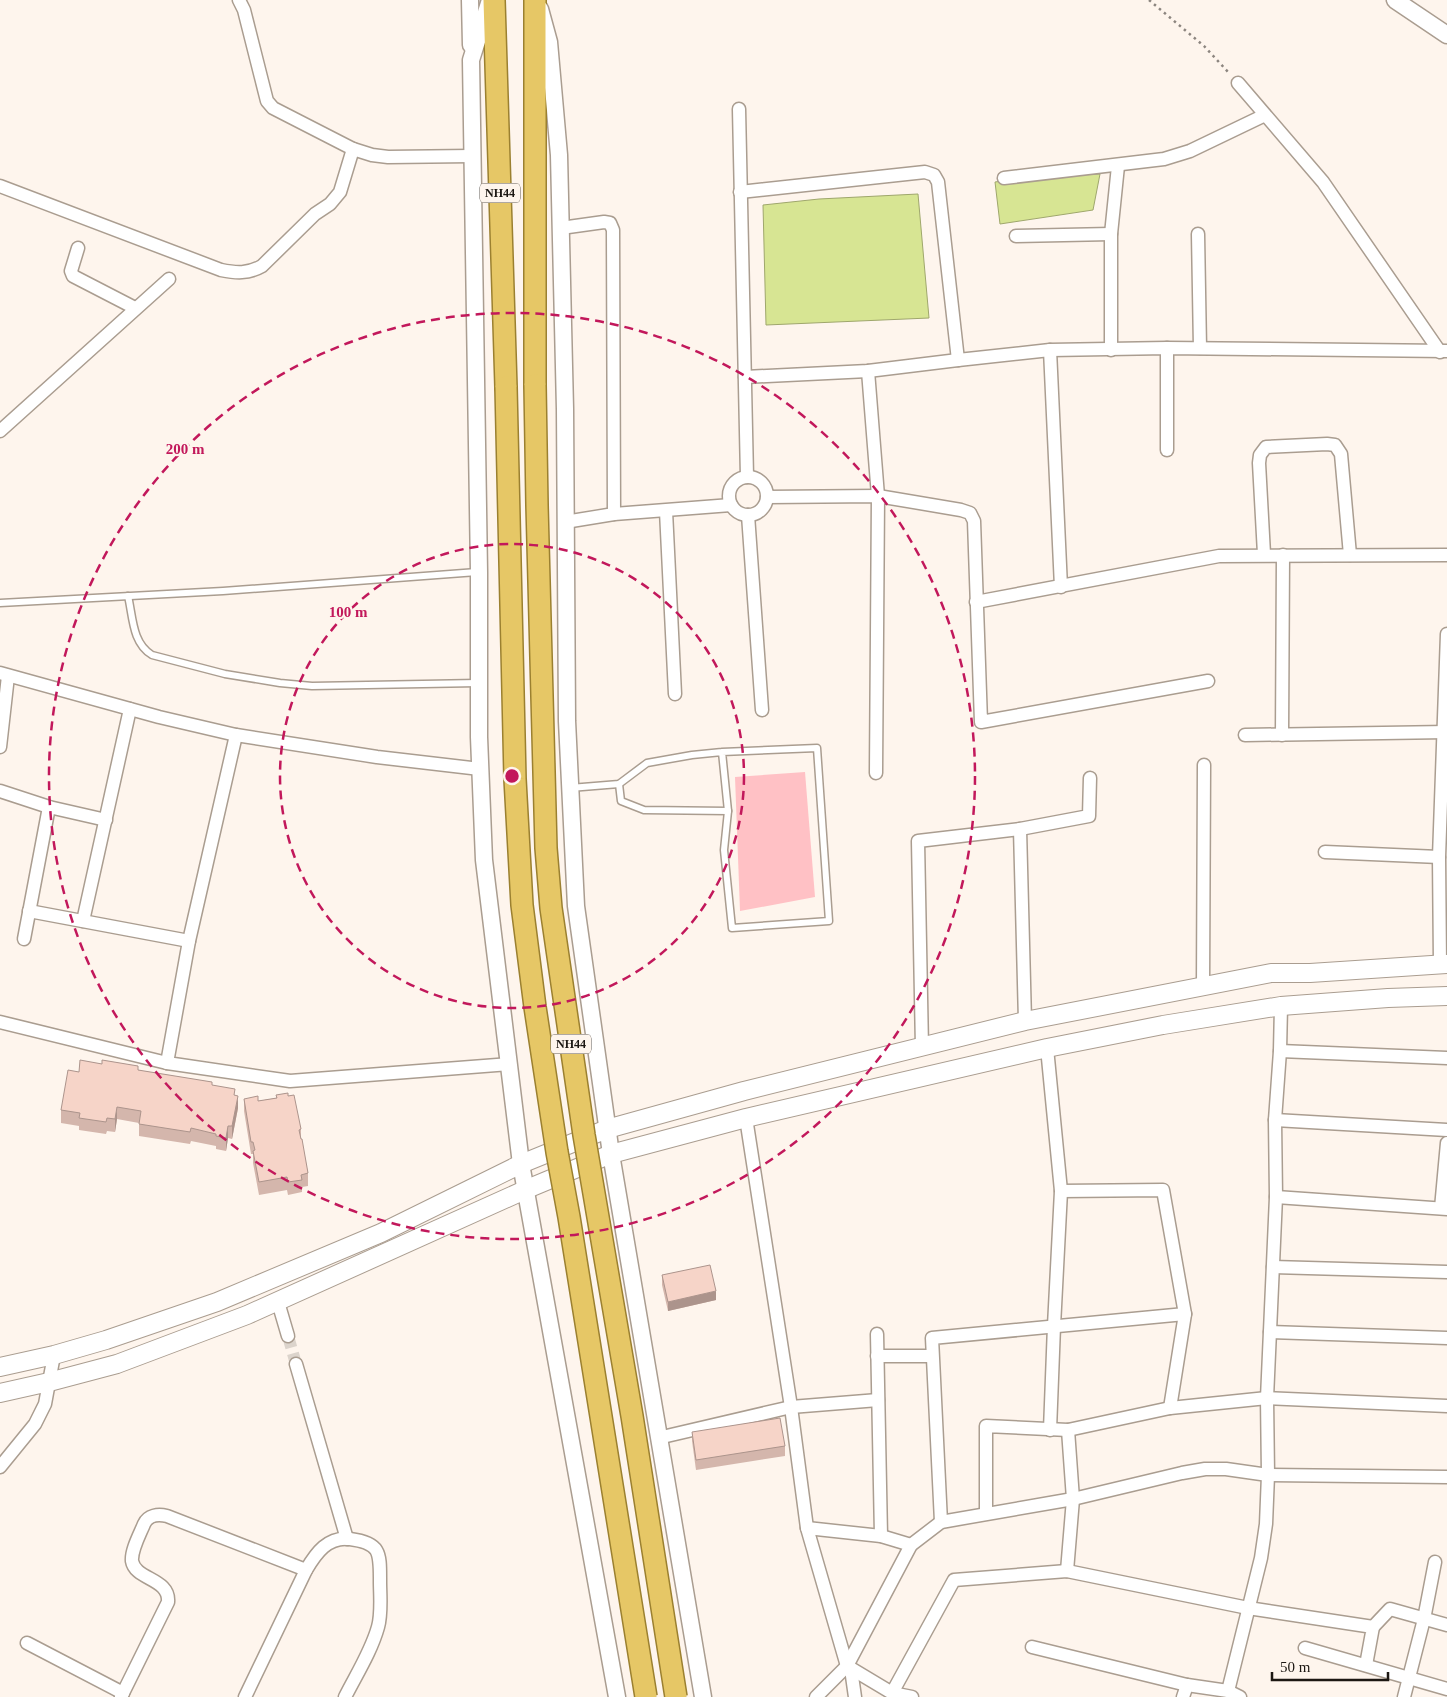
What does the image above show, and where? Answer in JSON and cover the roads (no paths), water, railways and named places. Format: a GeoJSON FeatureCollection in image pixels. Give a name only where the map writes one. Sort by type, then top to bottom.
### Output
{"type":"FeatureCollection","features":[{"type":"Feature","properties":{"kind":"highway","name":"NH44"},"geometry":{"type":"LineString","coordinates":[[494,0],[506,386],[515,779],[522,905],[557,1152],[646,1697]]}},
{"type":"Feature","properties":{"kind":"highway","name":"NH44"},"geometry":{"type":"LineString","coordinates":[[537,0],[535,385],[546,848],[551,908],[584,1135],[632,1416],[676,1697]]}},
{"type":"Feature","properties":{"kind":"main road"},"geometry":{"type":"LineString","coordinates":[[0,1368],[106,1340],[216,1302],[382,1233],[521,1164],[607,1129],[744,1091],[1025,1022],[1203,986],[1271,973],[1310,973],[1444,964]]}},
{"type":"Feature","properties":{"kind":"main road"},"geometry":{"type":"LineString","coordinates":[[0,1393],[117,1364],[248,1315],[527,1189],[611,1154],[746,1118],[1046,1048],[1163,1024],[1280,1006],[1388,998],[1447,996]]}},
{"type":"Feature","properties":{"kind":"street"},"geometry":{"type":"LineString","coordinates":[[240,0],[267,101],[273,108],[353,149],[372,155],[388,157],[472,156]]}},
{"type":"Feature","properties":{"kind":"street"},"geometry":{"type":"LineString","coordinates":[[470,0],[479,572],[480,769],[484,860],[521,1164],[617,1697]]}},
{"type":"Feature","properties":{"kind":"street"},"geometry":{"type":"LineString","coordinates":[[471,60],[490,0]]}},
{"type":"Feature","properties":{"kind":"street"},"geometry":{"type":"LineString","coordinates":[[537,0],[549,42],[559,155],[565,400],[567,721],[576,906],[611,1154],[703,1697]]}},
{"type":"Feature","properties":{"kind":"street"},"geometry":{"type":"LineString","coordinates":[[1395,0],[1447,35]]}},
{"type":"Feature","properties":{"kind":"street"},"geometry":{"type":"LineString","coordinates":[[1238,83],[1323,182],[1443,352]]}},
{"type":"Feature","properties":{"kind":"street"},"geometry":{"type":"LineString","coordinates":[[739,109],[748,477]]}},
{"type":"Feature","properties":{"kind":"street"},"geometry":{"type":"LineString","coordinates":[[1004,178],[1164,160],[1190,151],[1265,114]]}},
{"type":"Feature","properties":{"kind":"street"},"geometry":{"type":"LineString","coordinates":[[0,186],[221,270],[238,273],[253,271],[262,266],[315,214],[330,204],[340,192],[353,149]]}},
{"type":"Feature","properties":{"kind":"street"},"geometry":{"type":"LineString","coordinates":[[1111,350],[1111,234],[1118,166]]}},
{"type":"Feature","properties":{"kind":"street"},"geometry":{"type":"LineString","coordinates":[[740,192],[925,172],[934,175],[938,182],[958,360]]}},
{"type":"Feature","properties":{"kind":"street"},"geometry":{"type":"LineString","coordinates":[[561,228],[604,222],[610,223],[613,230],[614,514]]}},
{"type":"Feature","properties":{"kind":"street"},"geometry":{"type":"LineString","coordinates":[[1016,236],[1111,234]]}},
{"type":"Feature","properties":{"kind":"street"},"geometry":{"type":"LineString","coordinates":[[1198,234],[1200,348]]}},
{"type":"Feature","properties":{"kind":"street"},"geometry":{"type":"LineString","coordinates":[[78,248],[71,271],[73,276],[135,308]]}},
{"type":"Feature","properties":{"kind":"street"},"geometry":{"type":"LineString","coordinates":[[0,431],[169,279]]}},
{"type":"Feature","properties":{"kind":"street"},"geometry":{"type":"LineString","coordinates":[[1167,348],[1167,450]]}},
{"type":"Feature","properties":{"kind":"street"},"geometry":{"type":"LineString","coordinates":[[745,377],[868,371],[1050,350],[1200,348],[1443,352]]}},
{"type":"Feature","properties":{"kind":"street"},"geometry":{"type":"LineString","coordinates":[[1050,350],[1061,587]]}},
{"type":"Feature","properties":{"kind":"street"},"geometry":{"type":"LineString","coordinates":[[868,371],[878,496],[876,773]]}},
{"type":"Feature","properties":{"kind":"street"},"geometry":{"type":"LineString","coordinates":[[1264,554],[1260,455],[1266,448],[1327,444],[1335,446],[1341,454],[1350,555]]}},
{"type":"Feature","properties":{"kind":"street"},"geometry":{"type":"LineString","coordinates":[[748,477],[755,478],[762,483],[766,489],[767,497],[761,510],[748,515],[741,514],[732,505],[729,498],[734,484],[740,479],[748,477]]}},
{"type":"Feature","properties":{"kind":"street"},"geometry":{"type":"LineString","coordinates":[[767,497],[878,496],[970,513],[974,521],[981,722],[1208,681]]}},
{"type":"Feature","properties":{"kind":"street"},"geometry":{"type":"LineString","coordinates":[[565,522],[614,514],[732,505]]}},
{"type":"Feature","properties":{"kind":"street"},"geometry":{"type":"LineString","coordinates":[[666,510],[675,694]]}},
{"type":"Feature","properties":{"kind":"street"},"geometry":{"type":"LineString","coordinates":[[748,515],[762,710]]}},
{"type":"Feature","properties":{"kind":"street"},"geometry":{"type":"LineString","coordinates":[[976,602],[1219,556],[1264,554],[1447,555]]}},
{"type":"Feature","properties":{"kind":"street"},"geometry":{"type":"LineString","coordinates":[[1282,735],[1284,555]]}},
{"type":"Feature","properties":{"kind":"street"},"geometry":{"type":"LineString","coordinates":[[1444,964],[1439,857],[1446,732],[1447,640]]}},
{"type":"Feature","properties":{"kind":"street"},"geometry":{"type":"LineString","coordinates":[[0,746],[4,674],[236,736],[377,757],[480,769]]}},
{"type":"Feature","properties":{"kind":"street"},"geometry":{"type":"LineString","coordinates":[[83,921],[130,709]]}},
{"type":"Feature","properties":{"kind":"street"},"geometry":{"type":"LineString","coordinates":[[1246,735],[1446,732]]}},
{"type":"Feature","properties":{"kind":"street"},"geometry":{"type":"LineString","coordinates":[[167,1063],[189,941],[236,736]]}},
{"type":"Feature","properties":{"kind":"street"},"geometry":{"type":"LineString","coordinates":[[1203,986],[1204,766]]}},
{"type":"Feature","properties":{"kind":"street"},"geometry":{"type":"LineString","coordinates":[[922,1048],[918,841],[1020,829],[1088,816],[1090,778]]}},
{"type":"Feature","properties":{"kind":"street"},"geometry":{"type":"LineString","coordinates":[[0,791],[49,807],[106,820]]}},
{"type":"Feature","properties":{"kind":"street"},"geometry":{"type":"LineString","coordinates":[[24,939],[49,807]]}},
{"type":"Feature","properties":{"kind":"street"},"geometry":{"type":"LineString","coordinates":[[1020,829],[1025,1022]]}},
{"type":"Feature","properties":{"kind":"street"},"geometry":{"type":"LineString","coordinates":[[1325,852],[1439,857]]}},
{"type":"Feature","properties":{"kind":"street"},"geometry":{"type":"LineString","coordinates":[[29,911],[189,941]]}},
{"type":"Feature","properties":{"kind":"street"},"geometry":{"type":"LineString","coordinates":[[1228,1691],[1261,1558],[1266,1524],[1268,1475],[1267,1398],[1276,1197],[1276,1120],[1280,1051],[1280,1006]]}},
{"type":"Feature","properties":{"kind":"street"},"geometry":{"type":"LineString","coordinates":[[0,1022],[167,1063],[290,1081],[510,1064]]}},
{"type":"Feature","properties":{"kind":"street"},"geometry":{"type":"LineString","coordinates":[[1046,1048],[1061,1191],[1050,1430]]}},
{"type":"Feature","properties":{"kind":"street"},"geometry":{"type":"LineString","coordinates":[[1280,1051],[1447,1058]]}},
{"type":"Feature","properties":{"kind":"street"},"geometry":{"type":"LineString","coordinates":[[746,1118],[791,1407],[807,1528],[849,1667],[855,1697]]}},
{"type":"Feature","properties":{"kind":"street"},"geometry":{"type":"LineString","coordinates":[[1276,1120],[1447,1130]]}},
{"type":"Feature","properties":{"kind":"street"},"geometry":{"type":"LineString","coordinates":[[1276,1197],[1444,1208],[1447,1144]]}},
{"type":"Feature","properties":{"kind":"street"},"geometry":{"type":"LineString","coordinates":[[1061,1191],[1163,1190],[1185,1314],[1170,1408]]}},
{"type":"Feature","properties":{"kind":"street"},"geometry":{"type":"LineString","coordinates":[[1273,1267],[1447,1272]]}},
{"type":"Feature","properties":{"kind":"street"},"geometry":{"type":"LineString","coordinates":[[278,1302],[288,1336]]}},
{"type":"Feature","properties":{"kind":"street"},"geometry":{"type":"LineString","coordinates":[[941,1522],[932,1338],[1185,1314]]}},
{"type":"Feature","properties":{"kind":"street"},"geometry":{"type":"LineString","coordinates":[[1270,1332],[1447,1338]]}},
{"type":"Feature","properties":{"kind":"street"},"geometry":{"type":"LineString","coordinates":[[877,1334],[881,1536]]}},
{"type":"Feature","properties":{"kind":"street"},"geometry":{"type":"LineString","coordinates":[[0,1466],[35,1424],[45,1404],[54,1355]]}},
{"type":"Feature","properties":{"kind":"street"},"geometry":{"type":"LineString","coordinates":[[878,1356],[932,1356]]}},
{"type":"Feature","properties":{"kind":"street"},"geometry":{"type":"LineString","coordinates":[[296,1364],[348,1539]]}},
{"type":"Feature","properties":{"kind":"street"},"geometry":{"type":"LineString","coordinates":[[986,1513],[986,1426],[1068,1430],[1170,1408],[1267,1398],[1447,1406]]}},
{"type":"Feature","properties":{"kind":"street"},"geometry":{"type":"LineString","coordinates":[[658,1438],[791,1407],[878,1400]]}},
{"type":"Feature","properties":{"kind":"street"},"geometry":{"type":"LineString","coordinates":[[1067,1571],[1073,1499],[1068,1430]]}},
{"type":"Feature","properties":{"kind":"street"},"geometry":{"type":"LineString","coordinates":[[816,1697],[849,1667],[911,1544],[941,1522],[1073,1499],[1205,1469],[1226,1469],[1268,1475],[1447,1478]]}},
{"type":"Feature","properties":{"kind":"street"},"geometry":{"type":"LineString","coordinates":[[27,1643],[122,1695],[168,1602],[166,1590],[136,1569],[132,1561],[133,1552],[146,1520],[156,1515],[167,1516],[306,1570]]}},
{"type":"Feature","properties":{"kind":"street"},"geometry":{"type":"LineString","coordinates":[[807,1528],[881,1536],[911,1544]]}},
{"type":"Feature","properties":{"kind":"street"},"geometry":{"type":"LineString","coordinates":[[245,1697],[306,1570],[325,1545],[340,1539],[348,1539],[370,1543],[377,1550],[380,1570],[380,1608],[378,1626],[372,1643],[344,1697]]}},
{"type":"Feature","properties":{"kind":"street"},"geometry":{"type":"LineString","coordinates":[[1404,1697],[1424,1619],[1435,1562]]}},
{"type":"Feature","properties":{"kind":"street"},"geometry":{"type":"LineString","coordinates":[[892,1693],[954,1580],[1067,1571],[1248,1608],[1373,1627]]}},
{"type":"Feature","properties":{"kind":"street"},"geometry":{"type":"LineString","coordinates":[[1366,1665],[1373,1627],[1390,1609],[1447,1626]]}},
{"type":"Feature","properties":{"kind":"street"},"geometry":{"type":"LineString","coordinates":[[1032,1647],[1185,1691],[1228,1691],[1240,1697]]}},
{"type":"Feature","properties":{"kind":"street"},"geometry":{"type":"LineString","coordinates":[[1306,1648],[1447,1689]]}},
{"type":"Feature","properties":{"kind":"street"},"geometry":{"type":"LineString","coordinates":[[849,1667],[892,1693],[912,1697]]}},
{"type":"Feature","properties":{"kind":"lane"},"geometry":{"type":"LineString","coordinates":[[0,602],[223,591],[479,572]]}},
{"type":"Feature","properties":{"kind":"lane"},"geometry":{"type":"LineString","coordinates":[[128,596],[138,642],[143,650],[152,655],[216,671],[280,683],[312,686],[479,683]]}},
{"type":"Feature","properties":{"kind":"lane"},"geometry":{"type":"LineString","coordinates":[[570,788],[619,784],[647,763],[692,754],[722,752],[817,748],[829,921],[732,928],[724,850],[728,811],[722,752]]}},
{"type":"Feature","properties":{"kind":"lane"},"geometry":{"type":"LineString","coordinates":[[619,784],[621,801],[644,810],[728,811]]}},
{"type":"Feature","properties":{"kind":"tunnel"},"geometry":{"type":"LineString","coordinates":[[288,1336],[296,1364]]}}]}
